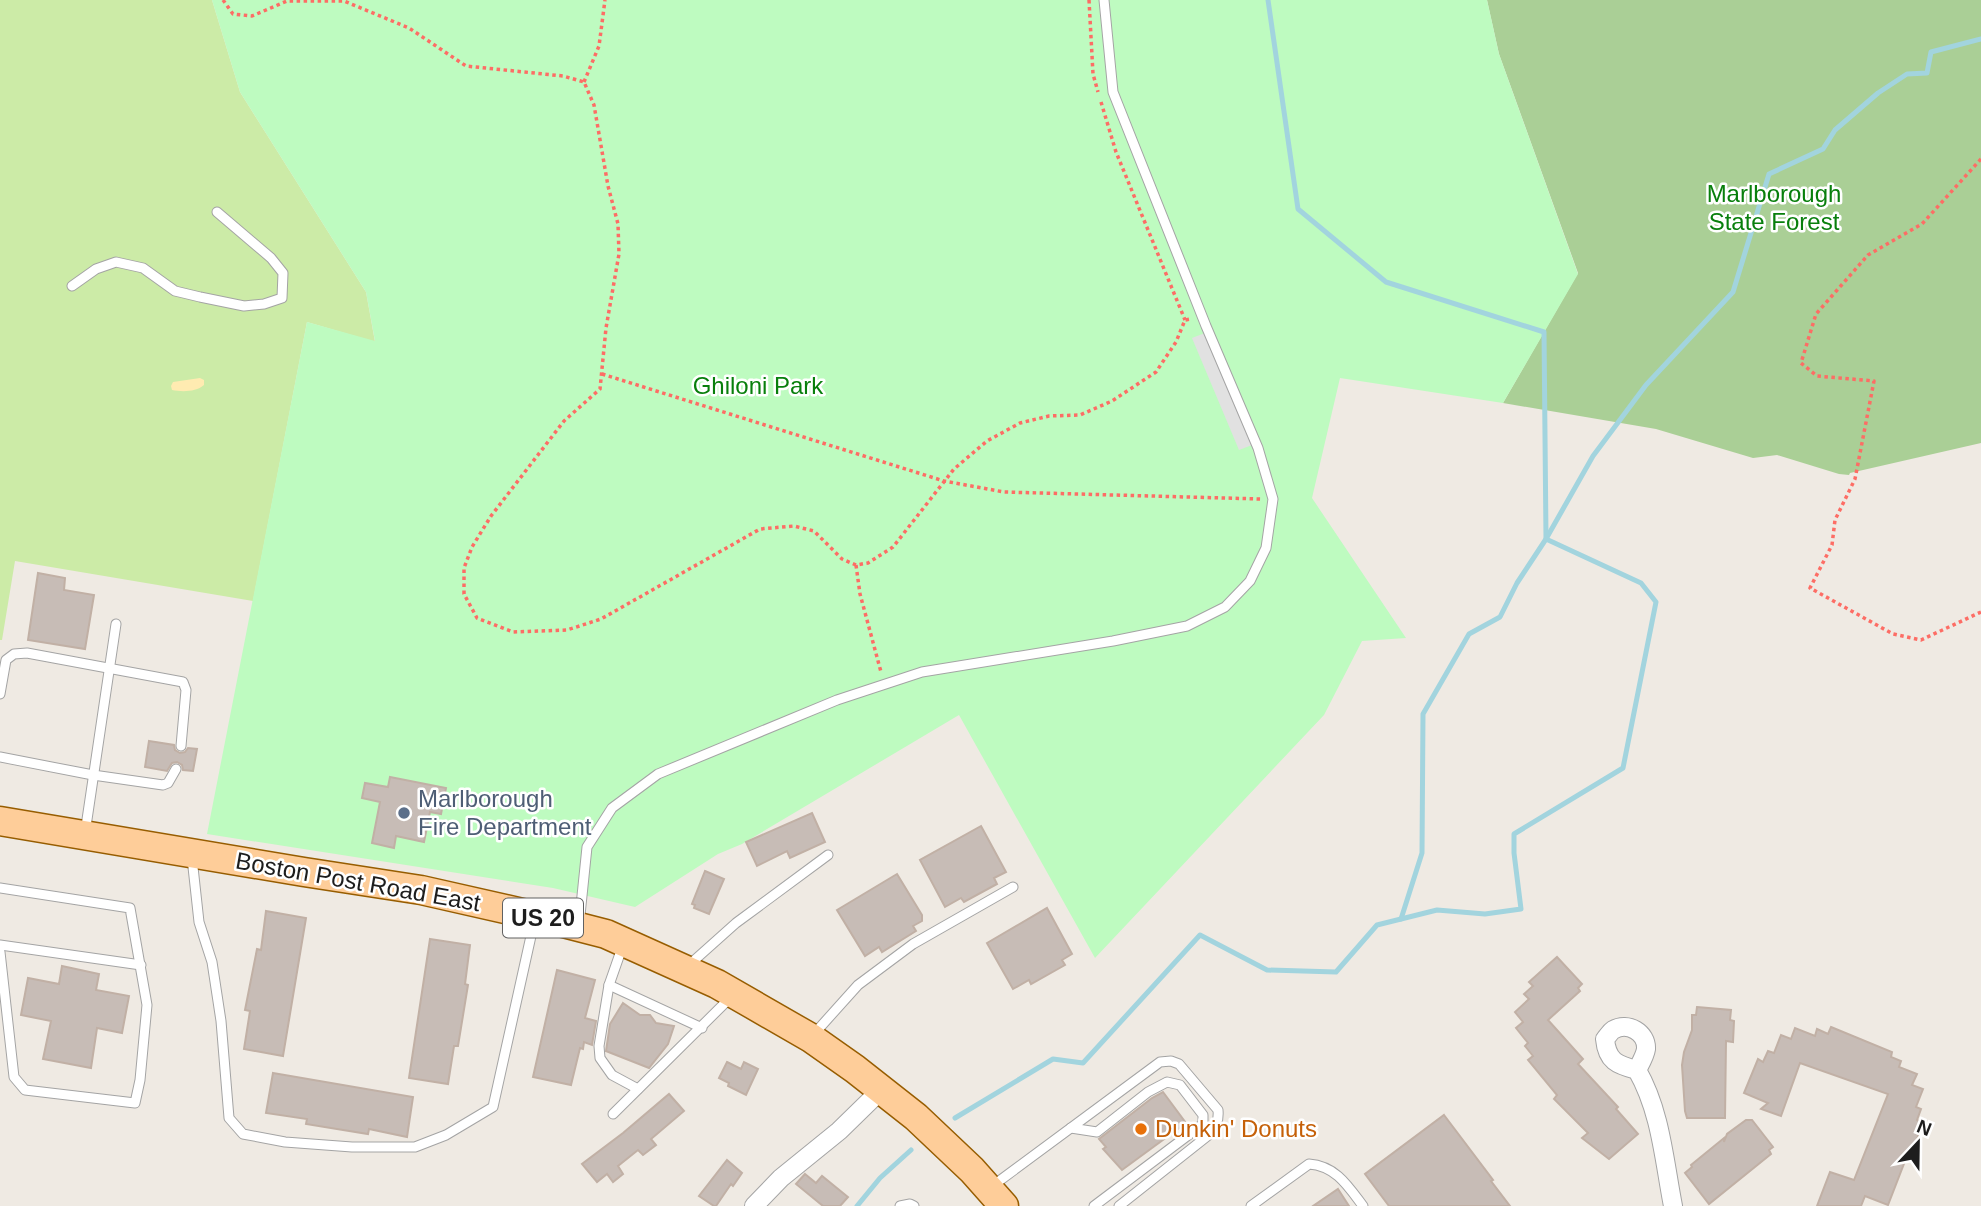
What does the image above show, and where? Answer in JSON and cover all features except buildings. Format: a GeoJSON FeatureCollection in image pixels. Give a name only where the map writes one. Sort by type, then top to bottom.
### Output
{"type":"FeatureCollection","features":[{"type":"Feature","properties":{"kind":"main road","name":"Boston Post Road East"},"geometry":{"type":"LineString","coordinates":[[0,821],[421,890],[606,934],[735,993],[811,1038],[881,1090],[945,1143],[996,1197]]}},
{"type":"Feature","properties":{"kind":"street"},"geometry":{"type":"LineString","coordinates":[[1637,1070],[1651,1100],[1665,1156],[1673,1206]]}},
{"type":"Feature","properties":{"kind":"street"},"geometry":{"type":"LineString","coordinates":[[754,1206],[781,1178],[839,1131],[881,1090]]}},
{"type":"Feature","properties":{"kind":"lane"},"geometry":{"type":"LineString","coordinates":[[579,927],[587,847],[612,808],[658,774],[838,700],[922,672],[1114,641],[1187,626],[1225,607],[1250,581],[1266,548],[1273,499],[1258,448],[1203,319],[1113,92],[1104,0]]}},
{"type":"Feature","properties":{"kind":"lane"},"geometry":{"type":"LineString","coordinates":[[72,286],[96,269],[116,262],[143,268],[175,291],[200,297],[244,306],[264,304],[282,298],[284,274],[271,258],[217,212]]}},
{"type":"Feature","properties":{"kind":"lane"},"geometry":{"type":"LineString","coordinates":[[85,835],[116,624]]}},
{"type":"Feature","properties":{"kind":"lane"},"geometry":{"type":"LineString","coordinates":[[0,694],[6,660],[14,654],[27,653],[183,682],[186,690],[181,746]]}},
{"type":"Feature","properties":{"kind":"lane"},"geometry":{"type":"LineString","coordinates":[[0,757],[163,785],[168,783],[176,768]]}},
{"type":"Feature","properties":{"kind":"lane"},"geometry":{"type":"LineString","coordinates":[[191,853],[200,922],[212,962],[221,1021],[229,1118],[243,1134],[285,1142],[352,1147],[415,1147],[446,1135],[493,1107],[536,916]]}},
{"type":"Feature","properties":{"kind":"lane"},"geometry":{"type":"LineString","coordinates":[[685,968],[736,923],[828,855]]}},
{"type":"Feature","properties":{"kind":"lane"},"geometry":{"type":"LineString","coordinates":[[811,1038],[858,985],[913,944],[1013,887]]}},
{"type":"Feature","properties":{"kind":"lane"},"geometry":{"type":"LineString","coordinates":[[0,888],[130,908],[148,1005],[135,1103],[25,1090],[14,1077],[0,952]]}},
{"type":"Feature","properties":{"kind":"lane"},"geometry":{"type":"LineString","coordinates":[[624,942],[609,985],[600,1058],[612,1075],[638,1089]]}},
{"type":"Feature","properties":{"kind":"lane"},"geometry":{"type":"LineString","coordinates":[[0,945],[141,965]]}},
{"type":"Feature","properties":{"kind":"lane"},"geometry":{"type":"LineString","coordinates":[[609,985],[702,1027]]}},
{"type":"Feature","properties":{"kind":"lane"},"geometry":{"type":"LineString","coordinates":[[613,1114],[735,993]]}},
{"type":"Feature","properties":{"kind":"lane"},"geometry":{"type":"LineString","coordinates":[[996,1197],[1071,1128],[1160,1062],[1171,1061],[1179,1065],[1218,1110],[1219,1118],[1210,1135],[1119,1206]]}},
{"type":"Feature","properties":{"kind":"lane"},"geometry":{"type":"LineString","coordinates":[[1071,1128],[1097,1132],[1148,1092],[1167,1082],[1180,1085],[1203,1115],[1203,1124],[1094,1206]]}},
{"type":"Feature","properties":{"kind":"lane"},"geometry":{"type":"LineString","coordinates":[[1251,1206],[1309,1164],[1319,1164],[1335,1172],[1363,1206]]}},
{"type":"Feature","properties":{"kind":"lane"},"geometry":{"type":"LineString","coordinates":[[900,1206],[914,1206]]}},
{"type":"Feature","properties":{"kind":"path"},"geometry":{"type":"LineString","coordinates":[[223,0],[233,14],[252,16],[287,1],[344,1],[409,28],[466,66],[563,76],[584,82]]}},
{"type":"Feature","properties":{"kind":"path"},"geometry":{"type":"LineString","coordinates":[[605,0],[599,46],[584,82],[594,105],[608,186],[618,224],[619,254],[606,328],[600,389],[564,422],[491,516],[472,547],[464,568],[464,594],[477,618],[513,632],[567,630],[601,619],[760,529],[794,526],[814,531],[842,559],[856,565],[868,563],[892,547],[954,469],[987,442],[1020,423],[1049,416],[1080,415],[1112,401],[1156,372],[1176,342],[1185,320],[1203,319]]}},
{"type":"Feature","properties":{"kind":"path"},"geometry":{"type":"LineString","coordinates":[[1981,159],[1922,224],[1868,255],[1859,265],[1816,314],[1801,363],[1817,376],[1874,381],[1855,479],[1835,520],[1832,545],[1810,588],[1893,634],[1921,640],[1981,612]]}},
{"type":"Feature","properties":{"kind":"path"},"geometry":{"type":"LineString","coordinates":[[602,373],[944,481],[1003,492],[1273,499]]}},
{"type":"Feature","properties":{"kind":"path"},"geometry":{"type":"LineString","coordinates":[[856,565],[860,594],[884,685]]}},
{"type":"Feature","properties":{"kind":"green space"},"geometry":{"type":"Polygon","coordinates":[[[0,0],[212,0],[240,92],[366,292],[375,342],[307,322],[253,601],[15,561],[0,640],[0,0]]]}},
{"type":"Feature","properties":{"kind":"green space","name":"Ghiloni Park"},"geometry":{"type":"Polygon","coordinates":[[[212,0],[1487,0],[1499,54],[1578,274],[1503,403],[1340,378],[1312,498],[1406,638],[1362,641],[1324,715],[1095,958],[959,715],[742,844],[718,854],[635,907],[553,888],[207,834],[307,322],[375,341],[366,292],[240,92],[212,0]]]}},
{"type":"Feature","properties":{"kind":"green space","name":"Marlborough State Forest"},"geometry":{"type":"Polygon","coordinates":[[[1487,0],[1981,0],[1981,443],[1849,475],[1777,455],[1753,458],[1656,429],[1503,403],[1578,273],[1499,54],[1487,0]]]}},
{"type":"Feature","properties":{"kind":"sand"},"geometry":{"type":"Polygon","coordinates":[[[200,378],[204,380],[204,385],[197,389],[172,390],[173,382],[200,378]]]}},
{"type":"Feature","properties":{"kind":"shaded area"},"geometry":{"type":"Polygon","coordinates":[[[1205,333],[1252,445],[1239,450],[1192,338],[1205,333]]]}},
{"type":"Feature","properties":{"kind":"waterway"},"geometry":{"type":"LineString","coordinates":[[955,1118],[1053,1059],[1083,1063],[1200,935],[1267,970],[1336,972],[1377,925],[1437,910],[1485,914],[1521,909],[1514,834],[1623,768],[1656,602],[1641,583],[1546,539],[1544,332],[1386,282],[1298,209],[1268,0]]}},
{"type":"Feature","properties":{"kind":"waterway"},"geometry":{"type":"LineString","coordinates":[[1401,919],[1422,853],[1423,714],[1469,634],[1500,617],[1517,583],[1546,539],[1593,456],[1646,385],[1733,292],[1769,174],[1823,149],[1835,130],[1878,93],[1907,74],[1927,73],[1931,52],[1981,39]]}},
{"type":"Feature","properties":{"kind":"waterway"},"geometry":{"type":"LineString","coordinates":[[857,1206],[880,1178],[911,1150]]}},
{"type":"Feature","properties":{"kind":"place","name":"Marlborough Fire Department"},"geometry":{"type":"Point","coordinates":[404,813]}},
{"type":"Feature","properties":{"kind":"place","name":"Dunkin' Donuts"},"geometry":{"type":"Point","coordinates":[1141,1129]}}]}
